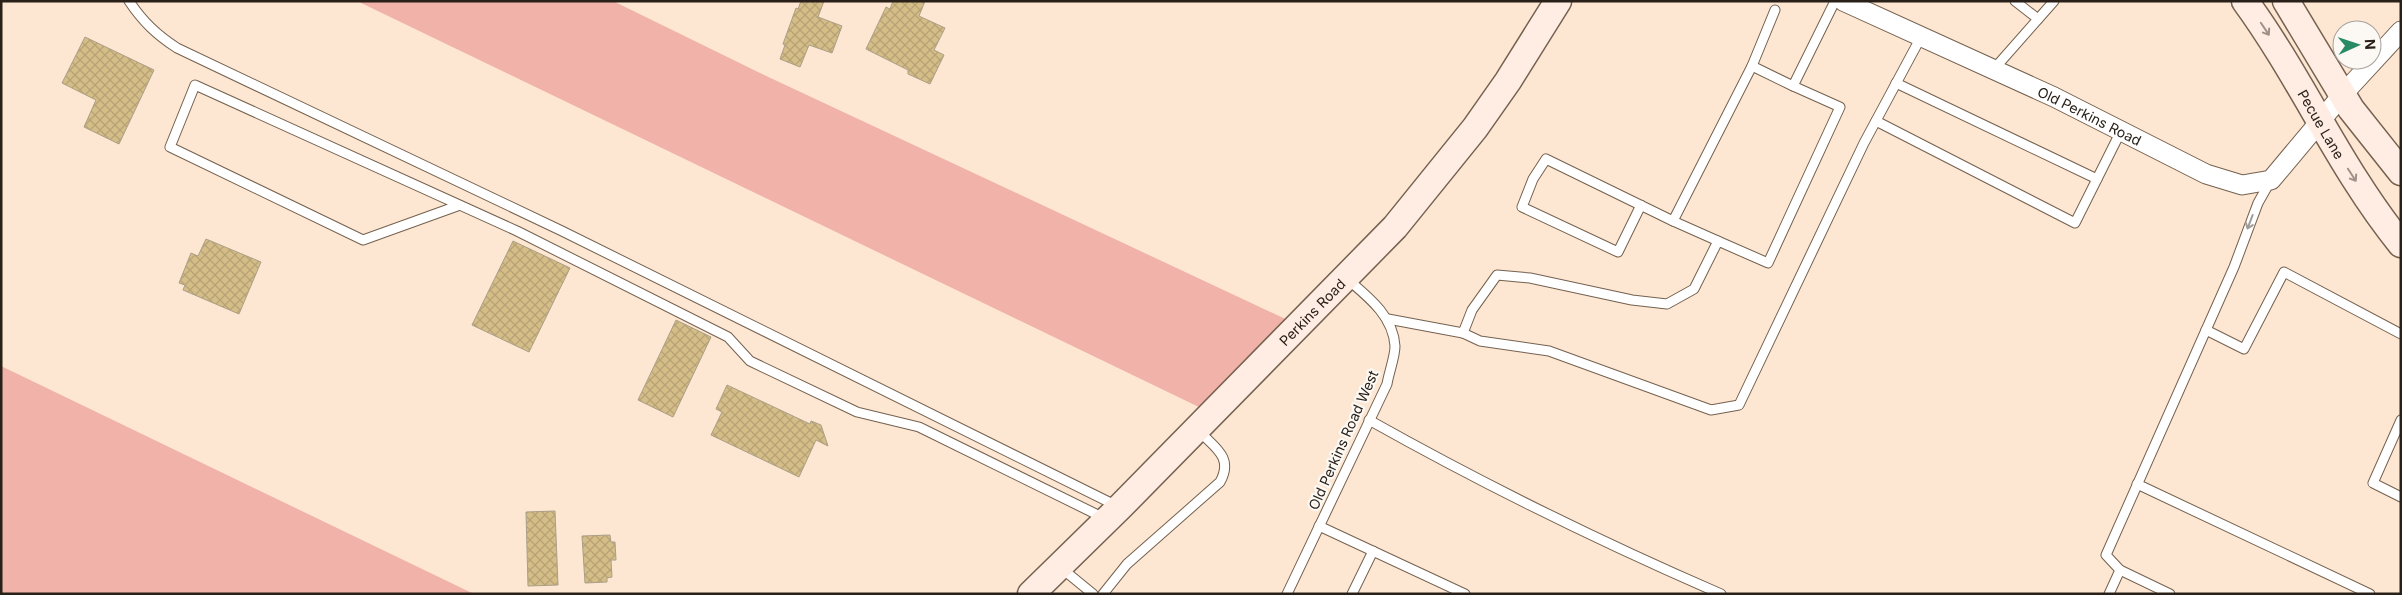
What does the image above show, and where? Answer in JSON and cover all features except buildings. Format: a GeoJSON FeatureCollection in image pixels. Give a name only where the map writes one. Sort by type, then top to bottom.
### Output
{"type":"FeatureCollection","features":[{"type":"Feature","properties":{"kind":"main road","name":"Perkins Road"},"geometry":{"type":"LineString","coordinates":[[1031,594],[1395,227],[1452,159],[1508,81],[1558,1]]}},
{"type":"Feature","properties":{"kind":"main road","name":"Pecue Lane"},"geometry":{"type":"LineString","coordinates":[[2246,1],[2284,57],[2321,123],[2380,218],[2401,244]]}},
{"type":"Feature","properties":{"kind":"main road"},"geometry":{"type":"LineString","coordinates":[[2286,1],[2351,109],[2401,172]]}},
{"type":"Feature","properties":{"kind":"street","name":"Old Perkins Road"},"geometry":{"type":"LineString","coordinates":[[1843,1],[2054,97],[2206,174],[2242,184],[2271,180]]}},
{"type":"Feature","properties":{"kind":"street"},"geometry":{"type":"LineString","coordinates":[[2271,180],[2321,123],[2343,94],[2401,31]]}},
{"type":"Feature","properties":{"kind":"lane"},"geometry":{"type":"LineString","coordinates":[[129,1],[157,35],[177,48],[562,231],[1113,513]]}},
{"type":"Feature","properties":{"kind":"lane"},"geometry":{"type":"LineString","coordinates":[[1793,86],[1835,1]]}},
{"type":"Feature","properties":{"kind":"lane"},"geometry":{"type":"LineString","coordinates":[[2014,1],[2038,19]]}},
{"type":"Feature","properties":{"kind":"lane"},"geometry":{"type":"LineString","coordinates":[[1994,70],[2054,1]]}},
{"type":"Feature","properties":{"kind":"lane"},"geometry":{"type":"LineString","coordinates":[[1673,221],[1752,66],[1775,10]]}},
{"type":"Feature","properties":{"kind":"lane"},"geometry":{"type":"LineString","coordinates":[[1388,319],[1463,333],[1480,341],[1549,351],[1711,410],[1739,405],[1876,121],[1921,37]]}},
{"type":"Feature","properties":{"kind":"lane"},"geometry":{"type":"LineString","coordinates":[[1641,205],[1618,252],[1522,207],[1533,179],[1546,159],[1641,205],[1673,221],[1768,263],[1840,107],[1752,66]]}},
{"type":"Feature","properties":{"kind":"lane"},"geometry":{"type":"LineString","coordinates":[[1896,83],[2097,178]]}},
{"type":"Feature","properties":{"kind":"lane"},"geometry":{"type":"LineString","coordinates":[[460,205],[363,240],[170,147],[195,85],[460,205],[517,231],[728,336],[750,361],[857,412],[919,427],[1113,513]]}},
{"type":"Feature","properties":{"kind":"lane"},"geometry":{"type":"LineString","coordinates":[[1876,121],[2075,223],[2121,131]]}},
{"type":"Feature","properties":{"kind":"lane"},"geometry":{"type":"LineString","coordinates":[[2170,594],[2120,570],[2106,555],[2234,267],[2258,203],[2271,180]]}},
{"type":"Feature","properties":{"kind":"lane"},"geometry":{"type":"LineString","coordinates":[[1463,333],[1472,310],[1497,275],[1530,278],[1632,300],[1667,304],[1694,289],[1718,241]]}},
{"type":"Feature","properties":{"kind":"lane"},"geometry":{"type":"LineString","coordinates":[[2206,330],[2244,349],[2284,272],[2401,334]]}},
{"type":"Feature","properties":{"kind":"lane","name":"Old Perkins Road West"},"geometry":{"type":"LineString","coordinates":[[1287,594],[1386,384],[1395,346],[1388,319],[1371,299],[1346,278]]}},
{"type":"Feature","properties":{"kind":"lane"},"geometry":{"type":"LineString","coordinates":[[1369,420],[1431,455],[1598,538],[1720,594]]}},
{"type":"Feature","properties":{"kind":"lane"},"geometry":{"type":"LineString","coordinates":[[2401,420],[2373,483],[2401,498]]}},
{"type":"Feature","properties":{"kind":"lane"},"geometry":{"type":"LineString","coordinates":[[1103,594],[1128,564],[1222,478],[1226,466],[1223,456],[1196,428]]}},
{"type":"Feature","properties":{"kind":"lane"},"geometry":{"type":"LineString","coordinates":[[2138,484],[2370,594]]}},
{"type":"Feature","properties":{"kind":"lane"},"geometry":{"type":"LineString","coordinates":[[1319,526],[1465,594]]}},
{"type":"Feature","properties":{"kind":"lane"},"geometry":{"type":"LineString","coordinates":[[1352,594],[1373,551]]}},
{"type":"Feature","properties":{"kind":"lane"},"geometry":{"type":"LineString","coordinates":[[1059,566],[1093,594]]}},
{"type":"Feature","properties":{"kind":"lane"},"geometry":{"type":"LineString","coordinates":[[2109,594],[2120,570]]}},
{"type":"Feature","properties":{"kind":"shaded area"},"geometry":{"type":"Polygon","coordinates":[[[357,1],[613,1],[760,73],[1292,322],[1203,409],[357,1]]]}},
{"type":"Feature","properties":{"kind":"shaded area"},"geometry":{"type":"Polygon","coordinates":[[[1,366],[474,594],[1,594],[1,366]]]}}]}
